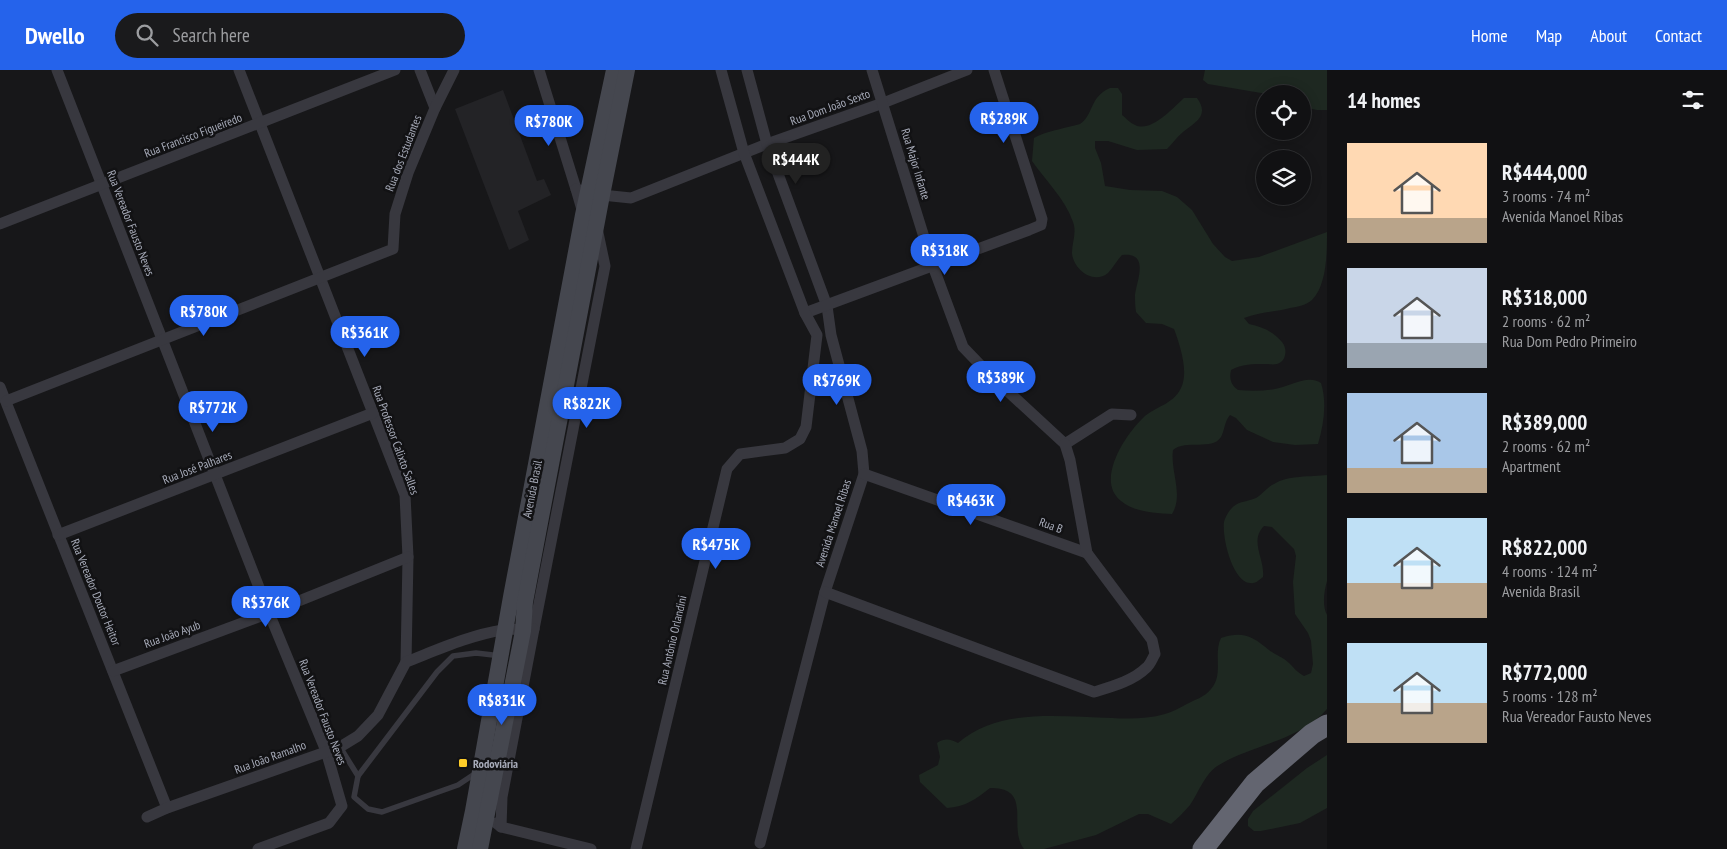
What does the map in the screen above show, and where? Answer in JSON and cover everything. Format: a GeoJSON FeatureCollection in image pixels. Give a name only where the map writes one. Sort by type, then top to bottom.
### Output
{"type":"FeatureCollection","features":[{"type":"Feature","properties":{"kind":"highway"},"geometry":{"type":"LineString","coordinates":[[1203,849],[1255,783],[1312,734],[1327,725]]}},
{"type":"Feature","properties":{"kind":"main road","name":"Avenida Brasil"},"geometry":{"type":"LineString","coordinates":[[489,796],[501,658],[506,629],[518,599],[596,228],[589,192],[614,70]]}},
{"type":"Feature","properties":{"kind":"main road","name":"Avenida Brasil"},"geometry":{"type":"LineString","coordinates":[[465,849],[489,796],[529,630],[518,599],[583,215],[627,70]]}},
{"type":"Feature","properties":{"kind":"main road","name":"Avenida Brasil"},"geometry":{"type":"LineString","coordinates":[[480,813],[480,849]]}},
{"type":"Feature","properties":{"kind":"street","name":"Rua Vereador Fausto Neves"},"geometry":{"type":"LineString","coordinates":[[57,70],[269,613],[326,751],[342,806],[329,823],[258,849]]}},
{"type":"Feature","properties":{"kind":"street","name":"Rua Professor Calixto Salles"},"geometry":{"type":"LineString","coordinates":[[239,70],[405,495],[408,557],[406,662]]}},
{"type":"Feature","properties":{"kind":"street","name":"Rua Francisco Figueiredo"},"geometry":{"type":"LineString","coordinates":[[0,224],[395,70]]}},
{"type":"Feature","properties":{"kind":"street"},"geometry":{"type":"LineString","coordinates":[[420,70],[435,108]]}},
{"type":"Feature","properties":{"kind":"street","name":"Rua dos Estudantes"},"geometry":{"type":"LineString","coordinates":[[320,278],[393,249],[396,214],[408,173],[435,108],[454,70]]}},
{"type":"Feature","properties":{"kind":"street"},"geometry":{"type":"LineString","coordinates":[[538,70],[589,192]]}},
{"type":"Feature","properties":{"kind":"street"},"geometry":{"type":"LineString","coordinates":[[721,70],[744,153],[805,313],[817,335],[831,335]]}},
{"type":"Feature","properties":{"kind":"street","name":"Avenida Manoel Ribas"},"geometry":{"type":"LineString","coordinates":[[747,70],[767,144],[827,306],[831,335],[862,451],[864,474],[825,592],[764,846]]}},
{"type":"Feature","properties":{"kind":"street","name":"Rua Major Infante"},"geometry":{"type":"LineString","coordinates":[[872,70],[933,266],[963,347],[988,373],[1065,444]]}},
{"type":"Feature","properties":{"kind":"street","name":"Rua Dom João Sexto"},"geometry":{"type":"LineString","coordinates":[[589,192],[631,198],[767,144],[883,103],[967,70]]}},
{"type":"Feature","properties":{"kind":"street"},"geometry":{"type":"LineString","coordinates":[[805,313],[1041,224],[1042,219],[994,70]]}},
{"type":"Feature","properties":{"kind":"street"},"geometry":{"type":"LineString","coordinates":[[406,662],[446,646],[506,629],[529,630],[605,266],[596,228],[583,215]]}},
{"type":"Feature","properties":{"kind":"street"},"geometry":{"type":"LineString","coordinates":[[6,401],[320,278]]}},
{"type":"Feature","properties":{"kind":"street","name":"Rua Antônio Orlandini"},"geometry":{"type":"LineString","coordinates":[[636,849],[727,468],[740,454],[785,448],[800,439],[806,427],[817,335]]}},
{"type":"Feature","properties":{"kind":"street","name":"Rua Vereador Doutor Heitor"},"geometry":{"type":"LineString","coordinates":[[0,387],[167,808]]}},
{"type":"Feature","properties":{"kind":"street","name":"Rua José Palhares"},"geometry":{"type":"LineString","coordinates":[[58,535],[373,413]]}},
{"type":"Feature","properties":{"kind":"street"},"geometry":{"type":"LineString","coordinates":[[825,592],[1094,692],[1114,686],[1135,676],[1146,668],[1155,654],[1152,640],[1086,553],[1070,460],[1065,444],[1112,414],[1131,415]]}},
{"type":"Feature","properties":{"kind":"street","name":"Rua B"},"geometry":{"type":"LineString","coordinates":[[864,474],[1086,553]]}},
{"type":"Feature","properties":{"kind":"street","name":"Rua João Ayub"},"geometry":{"type":"LineString","coordinates":[[112,671],[269,613],[408,557]]}},
{"type":"Feature","properties":{"kind":"street","name":"Rua João Ramalho"},"geometry":{"type":"LineString","coordinates":[[147,817],[167,808],[326,751],[340,748],[358,736],[378,715],[406,662]]}},
{"type":"Feature","properties":{"kind":"street"},"geometry":{"type":"LineString","coordinates":[[489,796],[501,827]]}},
{"type":"Feature","properties":{"kind":"street"},"geometry":{"type":"LineString","coordinates":[[480,813],[501,827],[591,849]]}},
{"type":"Feature","properties":{"kind":"street"},"geometry":{"type":"LineString","coordinates":[[749,849],[764,846]]}},
{"type":"Feature","properties":{"kind":"lane"},"geometry":{"type":"LineString","coordinates":[[489,796],[477,773],[458,785],[382,812],[368,809],[354,797],[358,776],[437,672],[453,656],[476,653],[501,658]]}},
{"type":"Feature","properties":{"kind":"lane"},"geometry":{"type":"LineString","coordinates":[[340,748],[358,776]]}},
{"type":"Feature","properties":{"kind":"shaded area"},"geometry":{"type":"Polygon","coordinates":[[[1205,70],[1327,70],[1327,110],[1311,109],[1311,85],[1256,85],[1256,92],[1208,84],[1203,80],[1205,70]]]}},
{"type":"Feature","properties":{"kind":"shaded area"},"geometry":{"type":"Polygon","coordinates":[[[1110,88],[1118,88],[1122,94],[1122,115],[1133,124],[1141,127],[1155,123],[1184,98],[1197,98],[1202,110],[1196,122],[1167,149],[1137,150],[1108,141],[1095,141],[1095,148],[1101,163],[1105,186],[1130,190],[1162,191],[1177,197],[1192,210],[1213,244],[1225,257],[1232,261],[1259,257],[1327,232],[1323,277],[1321,286],[1312,300],[1299,306],[1255,314],[1244,318],[1249,324],[1267,330],[1282,342],[1285,352],[1282,361],[1275,364],[1252,364],[1239,367],[1231,370],[1230,376],[1232,384],[1238,390],[1270,390],[1304,380],[1321,383],[1324,413],[1318,444],[1295,445],[1273,442],[1247,430],[1236,418],[1230,415],[1221,437],[1217,441],[1185,445],[1173,450],[1177,499],[1172,514],[1145,511],[1126,505],[1114,492],[1111,482],[1116,458],[1128,435],[1143,418],[1169,402],[1178,394],[1181,388],[1184,367],[1174,329],[1162,324],[1146,323],[1136,312],[1135,295],[1140,268],[1136,258],[1131,255],[1122,255],[1108,273],[1102,276],[1090,276],[1080,270],[1073,259],[1075,230],[1070,214],[1032,161],[1034,138],[1080,124],[1088,116],[1098,96],[1110,88]]]}},
{"type":"Feature","properties":{"kind":"shaded area"},"geometry":{"type":"Polygon","coordinates":[[[503,90],[537,181],[544,179],[551,195],[518,211],[529,240],[509,250],[455,109],[503,90]]]}},
{"type":"Feature","properties":{"kind":"shaded area"},"geometry":{"type":"Polygon","coordinates":[[[1327,475],[1327,581],[1324,607],[1327,615],[1327,709],[1316,719],[1290,735],[1232,758],[1214,768],[1190,805],[1171,824],[1148,814],[1139,814],[1096,835],[1044,849],[1024,849],[1019,840],[1016,801],[1011,794],[1003,790],[990,788],[970,802],[947,808],[920,782],[919,775],[938,765],[940,757],[937,743],[948,740],[958,743],[975,732],[993,724],[1012,719],[1052,716],[1138,718],[1159,716],[1175,710],[1206,694],[1215,683],[1221,638],[1235,635],[1247,636],[1284,659],[1304,676],[1311,673],[1313,664],[1311,641],[1295,614],[1293,582],[1296,556],[1294,549],[1272,527],[1264,526],[1258,538],[1263,577],[1256,582],[1250,583],[1238,575],[1233,567],[1225,538],[1224,522],[1233,506],[1256,498],[1280,481],[1327,475]]]}},
{"type":"Feature","properties":{"kind":"shaded area"},"geometry":{"type":"Polygon","coordinates":[[[1327,755],[1327,808],[1300,823],[1261,831],[1254,831],[1248,826],[1248,819],[1253,811],[1307,768],[1327,755]]]}},
{"type":"Feature","properties":{"kind":"place","name":"Rodoviária"},"geometry":{"type":"Point","coordinates":[463,763]}}]}
